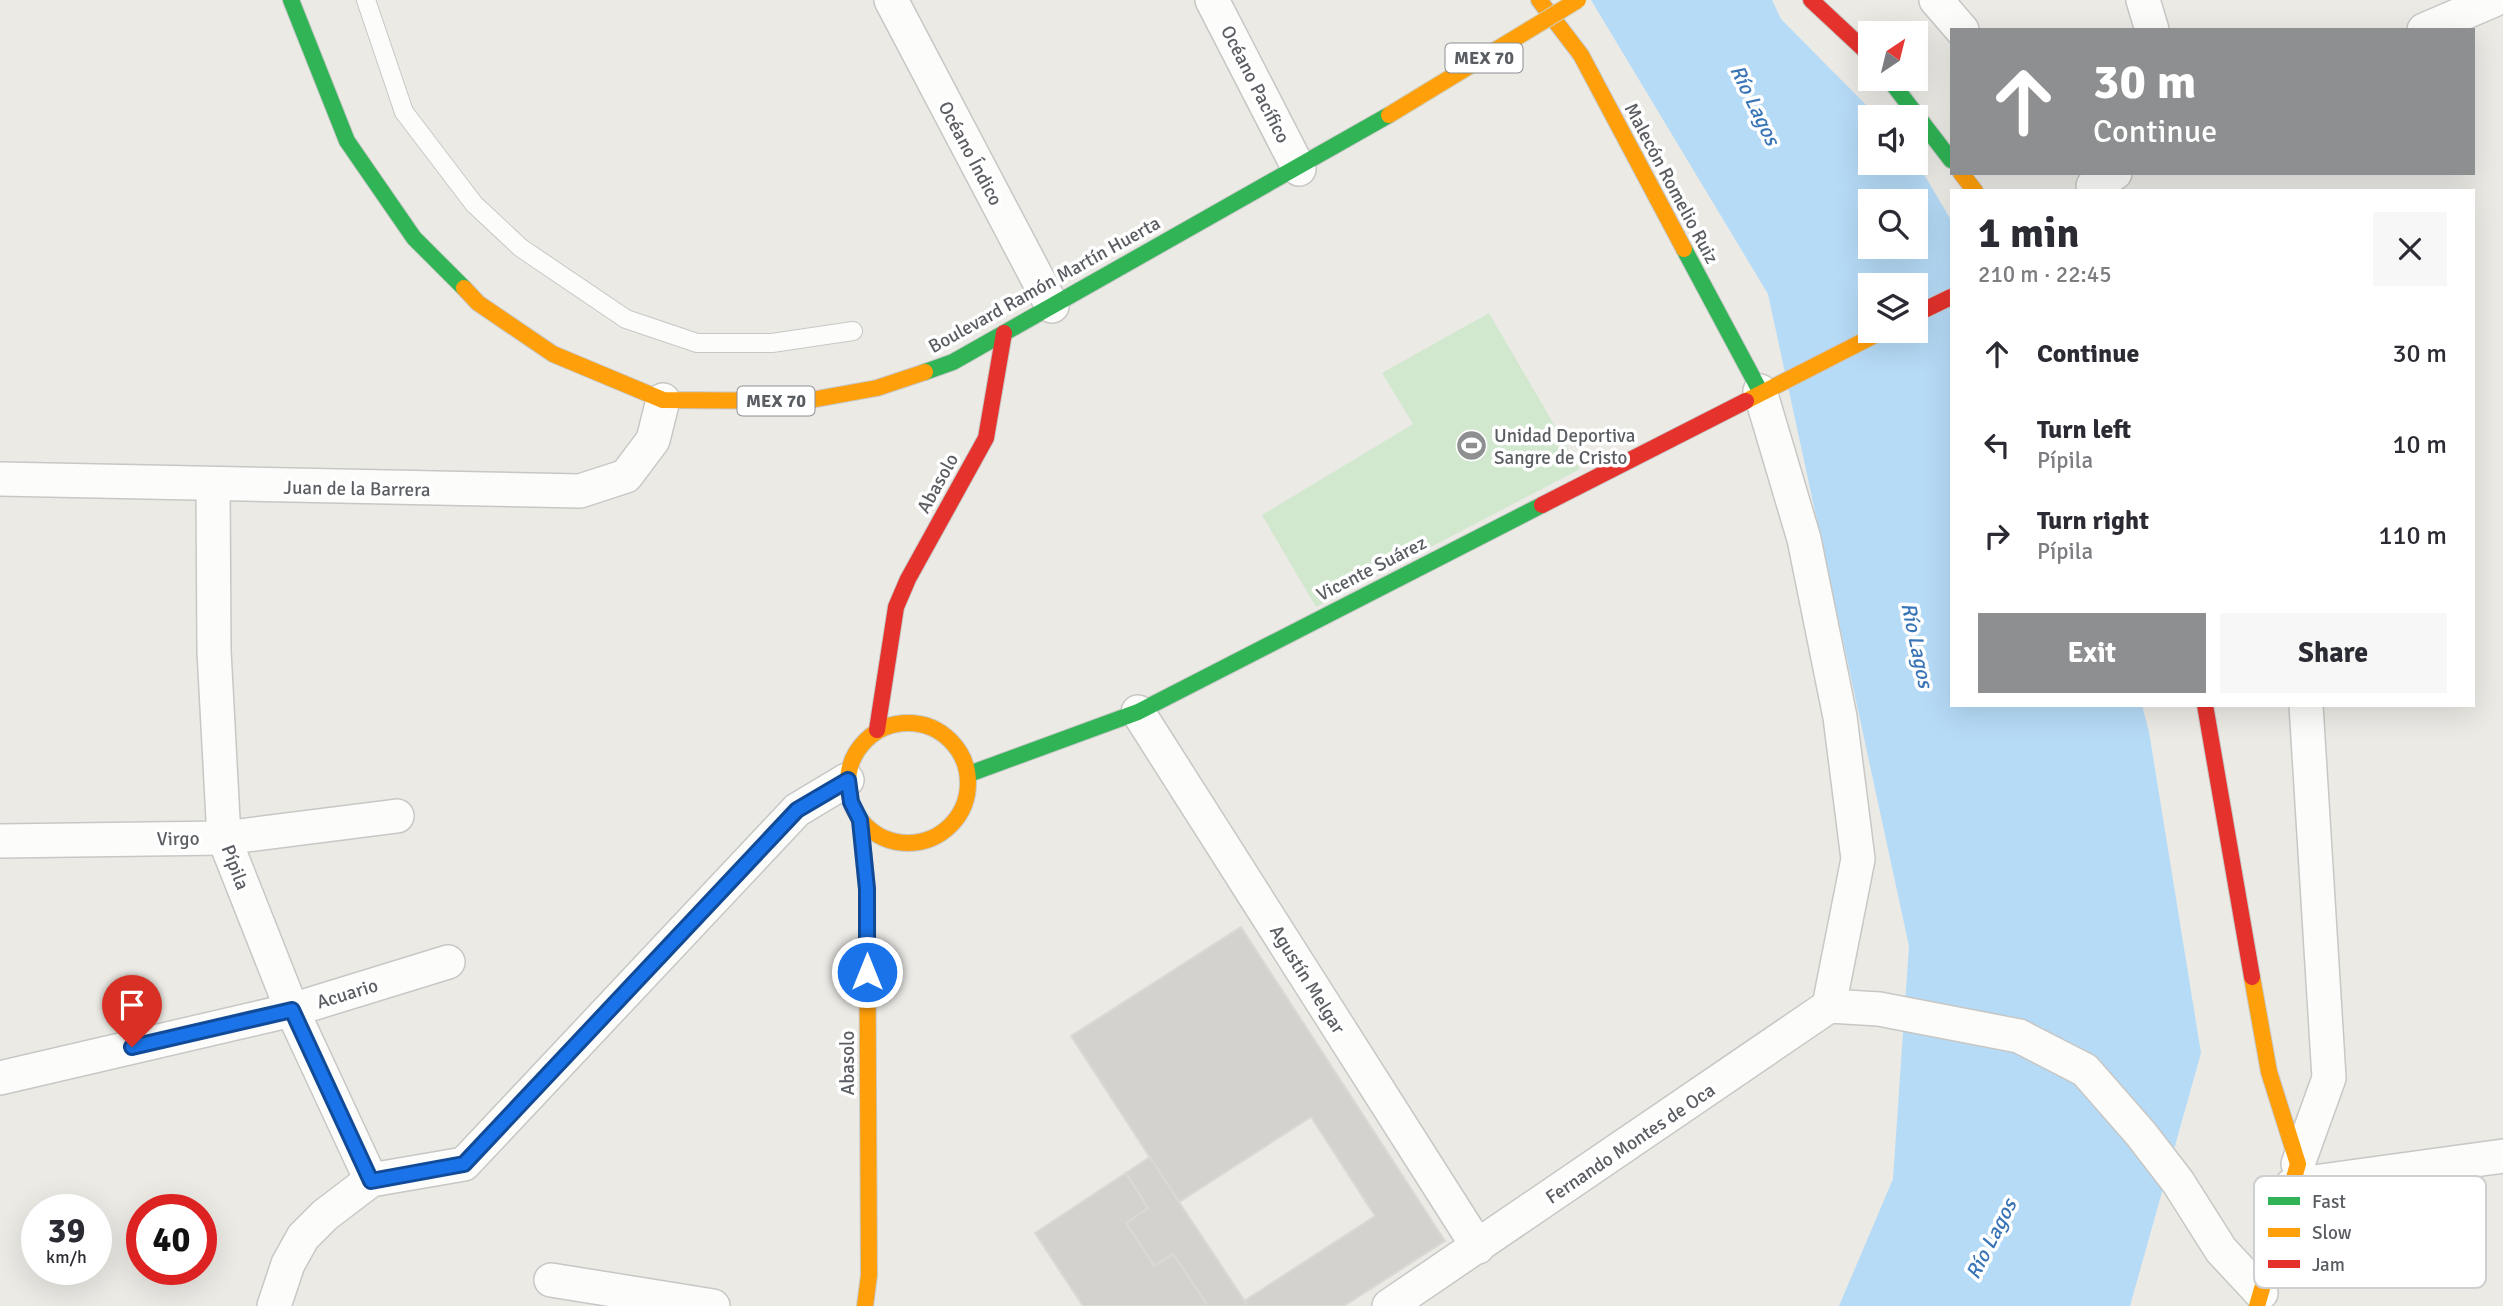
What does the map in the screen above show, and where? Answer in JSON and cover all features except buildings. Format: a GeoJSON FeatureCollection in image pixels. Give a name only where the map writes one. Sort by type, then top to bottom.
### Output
{"type":"FeatureCollection","features":[{"type":"Feature","properties":{"kind":"street","name":"Boulevard Ramón Martín Huerta"},"geometry":{"type":"LineString","coordinates":[[290,0],[347,141],[414,238],[478,303],[553,354],[663,400],[805,401],[877,388],[953,362],[1299,169],[1578,0]]}},
{"type":"Feature","properties":{"kind":"street","name":"Océano Índico"},"geometry":{"type":"LineString","coordinates":[[891,0],[1052,306]]}},
{"type":"Feature","properties":{"kind":"street","name":"Océano Pacífico"},"geometry":{"type":"LineString","coordinates":[[1212,0],[1299,169]]}},
{"type":"Feature","properties":{"kind":"street","name":"Malecón Romelio Ruiz"},"geometry":{"type":"LineString","coordinates":[[1539,0],[1581,55],[1771,385]]}},
{"type":"Feature","properties":{"kind":"street"},"geometry":{"type":"LineString","coordinates":[[1811,0],[1858,44]]}},
{"type":"Feature","properties":{"kind":"street"},"geometry":{"type":"LineString","coordinates":[[1936,0],[1960,28]]}},
{"type":"Feature","properties":{"kind":"street"},"geometry":{"type":"LineString","coordinates":[[2143,0],[2151,28]]}},
{"type":"Feature","properties":{"kind":"street"},"geometry":{"type":"LineString","coordinates":[[2429,28],[2494,0]]}},
{"type":"Feature","properties":{"kind":"street"},"geometry":{"type":"LineString","coordinates":[[1898,91],[1950,159]]}},
{"type":"Feature","properties":{"kind":"street"},"geometry":{"type":"LineString","coordinates":[[1963,175],[1973,189]]}},
{"type":"Feature","properties":{"kind":"street"},"geometry":{"type":"LineString","coordinates":[[1928,308],[1950,297]]}},
{"type":"Feature","properties":{"kind":"street","name":"Abasolo"},"geometry":{"type":"LineString","coordinates":[[877,730],[896,607],[908,579],[986,438],[1004,333]]}},
{"type":"Feature","properties":{"kind":"street","name":"Vicente Suárez"},"geometry":{"type":"LineString","coordinates":[[968,774],[1138,712],[1771,385],[1858,343]]}},
{"type":"Feature","properties":{"kind":"street"},"geometry":{"type":"LineString","coordinates":[[1771,385],[1840,717],[1858,859],[1829,1006],[1879,1009],[2019,1036],[2085,1070],[2141,1134],[2178,1182],[2221,1250],[2259,1299]]}},
{"type":"Feature","properties":{"kind":"street","name":"Juan de la Barrera"},"geometry":{"type":"LineString","coordinates":[[0,479],[580,491],[626,476],[653,440],[663,400]]}},
{"type":"Feature","properties":{"kind":"street","name":"Pípila"},"geometry":{"type":"LineString","coordinates":[[213,485],[214,651],[224,838],[292,1010],[371,1181]]}},
{"type":"Feature","properties":{"kind":"street"},"geometry":{"type":"LineString","coordinates":[[2205,707],[2269,1072],[2295,1175]]}},
{"type":"Feature","properties":{"kind":"street"},"geometry":{"type":"LineString","coordinates":[[2295,1175],[2329,1078],[2306,707]]}},
{"type":"Feature","properties":{"kind":"street","name":"Agustín Melgar"},"geometry":{"type":"LineString","coordinates":[[1138,712],[1478,1247]]}},
{"type":"Feature","properties":{"kind":"street"},"geometry":{"type":"LineString","coordinates":[[915,722],[934,728],[950,739],[962,754],[968,774],[969,793],[962,812],[950,827],[933,838],[914,843],[894,841],[875,833],[860,820],[851,802],[848,780],[851,761],[861,744],[877,730],[895,723],[915,722]]}},
{"type":"Feature","properties":{"kind":"street"},"geometry":{"type":"LineString","coordinates":[[274,1306],[288,1265],[303,1237],[325,1215],[371,1181],[464,1164],[797,810],[848,780]]}},
{"type":"Feature","properties":{"kind":"street","name":"Virgo"},"geometry":{"type":"LineString","coordinates":[[0,841],[224,838],[397,816]]}},
{"type":"Feature","properties":{"kind":"street","name":"Abasolo"},"geometry":{"type":"LineString","coordinates":[[860,820],[867,903],[869,1275],[864,1306]]}},
{"type":"Feature","properties":{"kind":"street","name":"Acuario"},"geometry":{"type":"LineString","coordinates":[[0,1078],[292,1010],[449,962]]}},
{"type":"Feature","properties":{"kind":"street","name":"Fernando Montes de Oca"},"geometry":{"type":"LineString","coordinates":[[1389,1306],[1829,1006]]}},
{"type":"Feature","properties":{"kind":"street"},"geometry":{"type":"LineString","coordinates":[[2295,1175],[2503,1156]]}},
{"type":"Feature","properties":{"kind":"street"},"geometry":{"type":"LineString","coordinates":[[551,1280],[713,1306]]}},
{"type":"Feature","properties":{"kind":"lane"},"geometry":{"type":"LineString","coordinates":[[366,0],[404,112],[474,204],[521,247],[626,319],[697,343],[772,343],[853,331]]}},
{"type":"Feature","properties":{"kind":"green space","name":"Unidad Deportiva Sangre de Cristo"},"geometry":{"type":"Polygon","coordinates":[[[1489,313],[1580,469],[1316,607],[1262,515],[1413,424],[1382,373],[1489,313]]]}},
{"type":"Feature","properties":{"kind":"water","name":"Río Lagos"},"geometry":{"type":"Polygon","coordinates":[[[1591,0],[1772,0],[1781,19],[1866,105],[1858,105],[1858,175],[1924,175],[1950,218],[1950,707],[2143,707],[2149,732],[2201,1053],[2130,1306],[1839,1306],[1893,1179],[1909,946],[1768,294],[1591,0]]]}},
{"type":"Feature","properties":{"kind":"traffic: fast"},"geometry":{"type":"LineString","coordinates":[[291,0],[347,141],[414,238],[464,288]]}},
{"type":"Feature","properties":{"kind":"traffic: fast"},"geometry":{"type":"LineString","coordinates":[[1898,91],[1950,159]]}},
{"type":"Feature","properties":{"kind":"traffic: fast"},"geometry":{"type":"LineString","coordinates":[[925,372],[953,362],[1389,115]]}},
{"type":"Feature","properties":{"kind":"traffic: fast"},"geometry":{"type":"LineString","coordinates":[[1684,249],[1760,391]]}},
{"type":"Feature","properties":{"kind":"traffic: fast"},"geometry":{"type":"LineString","coordinates":[[969,774],[1138,712],[1542,505]]}},
{"type":"Feature","properties":{"kind":"traffic: slow"},"geometry":{"type":"LineString","coordinates":[[1539,0],[1581,55],[1684,249]]}},
{"type":"Feature","properties":{"kind":"traffic: slow"},"geometry":{"type":"LineString","coordinates":[[1389,115],[1578,0]]}},
{"type":"Feature","properties":{"kind":"traffic: slow"},"geometry":{"type":"LineString","coordinates":[[1963,175],[1973,189]]}},
{"type":"Feature","properties":{"kind":"traffic: slow"},"geometry":{"type":"LineString","coordinates":[[464,288],[478,303],[553,354],[663,400],[805,401],[877,388],[925,372]]}},
{"type":"Feature","properties":{"kind":"traffic: slow"},"geometry":{"type":"LineString","coordinates":[[1746,401],[1860,343]]}},
{"type":"Feature","properties":{"kind":"traffic: slow"},"geometry":{"type":"LineString","coordinates":[[908,723],[931,727],[951,740],[964,760],[968,783],[964,806],[951,826],[931,839],[908,843],[885,839],[865,826],[852,806],[848,783],[852,760],[865,740],[885,727],[908,723]]}},
{"type":"Feature","properties":{"kind":"traffic: slow"},"geometry":{"type":"LineString","coordinates":[[860,820],[867,889],[869,1275],[865,1306]]}},
{"type":"Feature","properties":{"kind":"traffic: slow"},"geometry":{"type":"LineString","coordinates":[[2252,977],[2269,1072],[2298,1164],[2295,1176]]}},
{"type":"Feature","properties":{"kind":"traffic: slow"},"geometry":{"type":"LineString","coordinates":[[2257,1306],[2262,1288]]}},
{"type":"Feature","properties":{"kind":"traffic: jam"},"geometry":{"type":"LineString","coordinates":[[1811,0],[1858,44]]}},
{"type":"Feature","properties":{"kind":"traffic: jam"},"geometry":{"type":"LineString","coordinates":[[1928,308],[1950,297]]}},
{"type":"Feature","properties":{"kind":"traffic: jam"},"geometry":{"type":"LineString","coordinates":[[877,730],[896,607],[908,579],[986,438],[1004,333]]}},
{"type":"Feature","properties":{"kind":"traffic: jam"},"geometry":{"type":"LineString","coordinates":[[1542,505],[1746,401]]}},
{"type":"Feature","properties":{"kind":"traffic: jam"},"geometry":{"type":"LineString","coordinates":[[2205,707],[2252,977]]}},
{"type":"Feature","properties":{"kind":"place","name":"Unidad Deportiva Sangre de Cristo"},"geometry":{"type":"Point","coordinates":[1471,446]}},
{"type":"Feature","properties":{"kind":"route"},"geometry":{"type":"LineString","coordinates":[[132,1047],[292,1010],[371,1181],[464,1164],[797,810],[848,780],[851,802],[860,820],[867,889],[867,972]]}}]}
